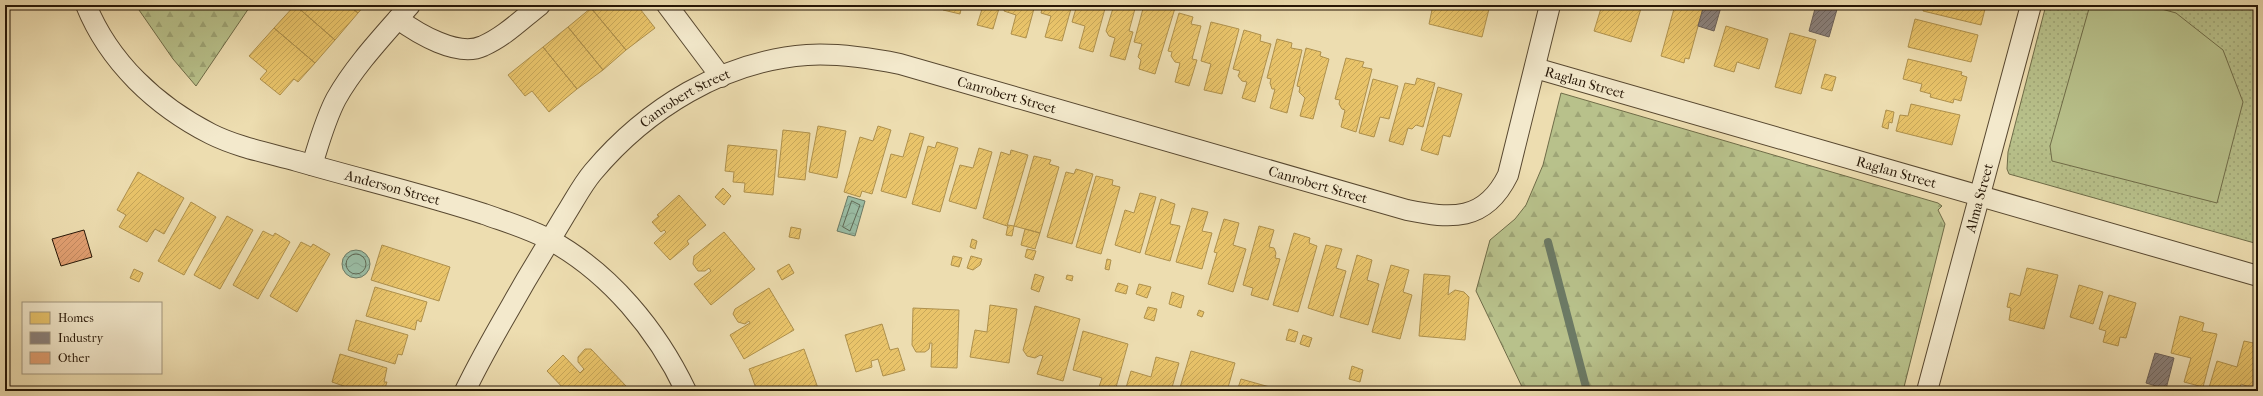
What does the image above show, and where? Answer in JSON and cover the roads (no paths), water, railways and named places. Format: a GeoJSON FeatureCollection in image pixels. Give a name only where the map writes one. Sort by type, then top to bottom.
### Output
{"type":"FeatureCollection","features":[{"type":"Feature","properties":{"kind":"street","name":"Anderson Street"},"geometry":{"type":"LineString","coordinates":[[86,5],[95,26],[121,64],[148,92],[165,105],[210,133],[224,139],[312,166],[460,206],[550,240],[584,263],[635,312],[664,349],[686,391]]}},
{"type":"Feature","properties":{"kind":"street"},"geometry":{"type":"LineString","coordinates":[[312,166],[325,124],[336,100],[366,56],[404,12],[416,31],[442,44],[464,48],[481,47],[540,5]]}},
{"type":"Feature","properties":{"kind":"street"},"geometry":{"type":"LineString","coordinates":[[667,5],[721,77]]}},
{"type":"Feature","properties":{"kind":"street","name":"Canrobert Street"},"geometry":{"type":"LineString","coordinates":[[464,391],[550,240],[592,173],[624,139],[656,111],[672,101],[721,77],[777,59],[808,55],[848,56],[900,64],[1388,205],[1436,217],[1458,216],[1468,214],[1487,201],[1503,184],[1508,175],[1550,5]]}},
{"type":"Feature","properties":{"kind":"street","name":"Alma Street"},"geometry":{"type":"LineString","coordinates":[[1927,391],[2031,5]]}},
{"type":"Feature","properties":{"kind":"street","name":"Raglan Street"},"geometry":{"type":"LineString","coordinates":[[1535,68],[2258,276]]}},
{"type":"Feature","properties":{"kind":"water"},"geometry":{"type":"Polygon","coordinates":[[[848,196],[865,201],[855,236],[837,231],[848,196]]]}},
{"type":"Feature","properties":{"kind":"water"},"geometry":{"type":"Polygon","coordinates":[[[356,250],[366,254],[370,264],[366,274],[356,278],[346,274],[342,264],[346,254],[356,250]]]}},
{"type":"Feature","properties":{"kind":"waterway"},"geometry":{"type":"LineString","coordinates":[[1548,242],[1587,391]]}}]}
